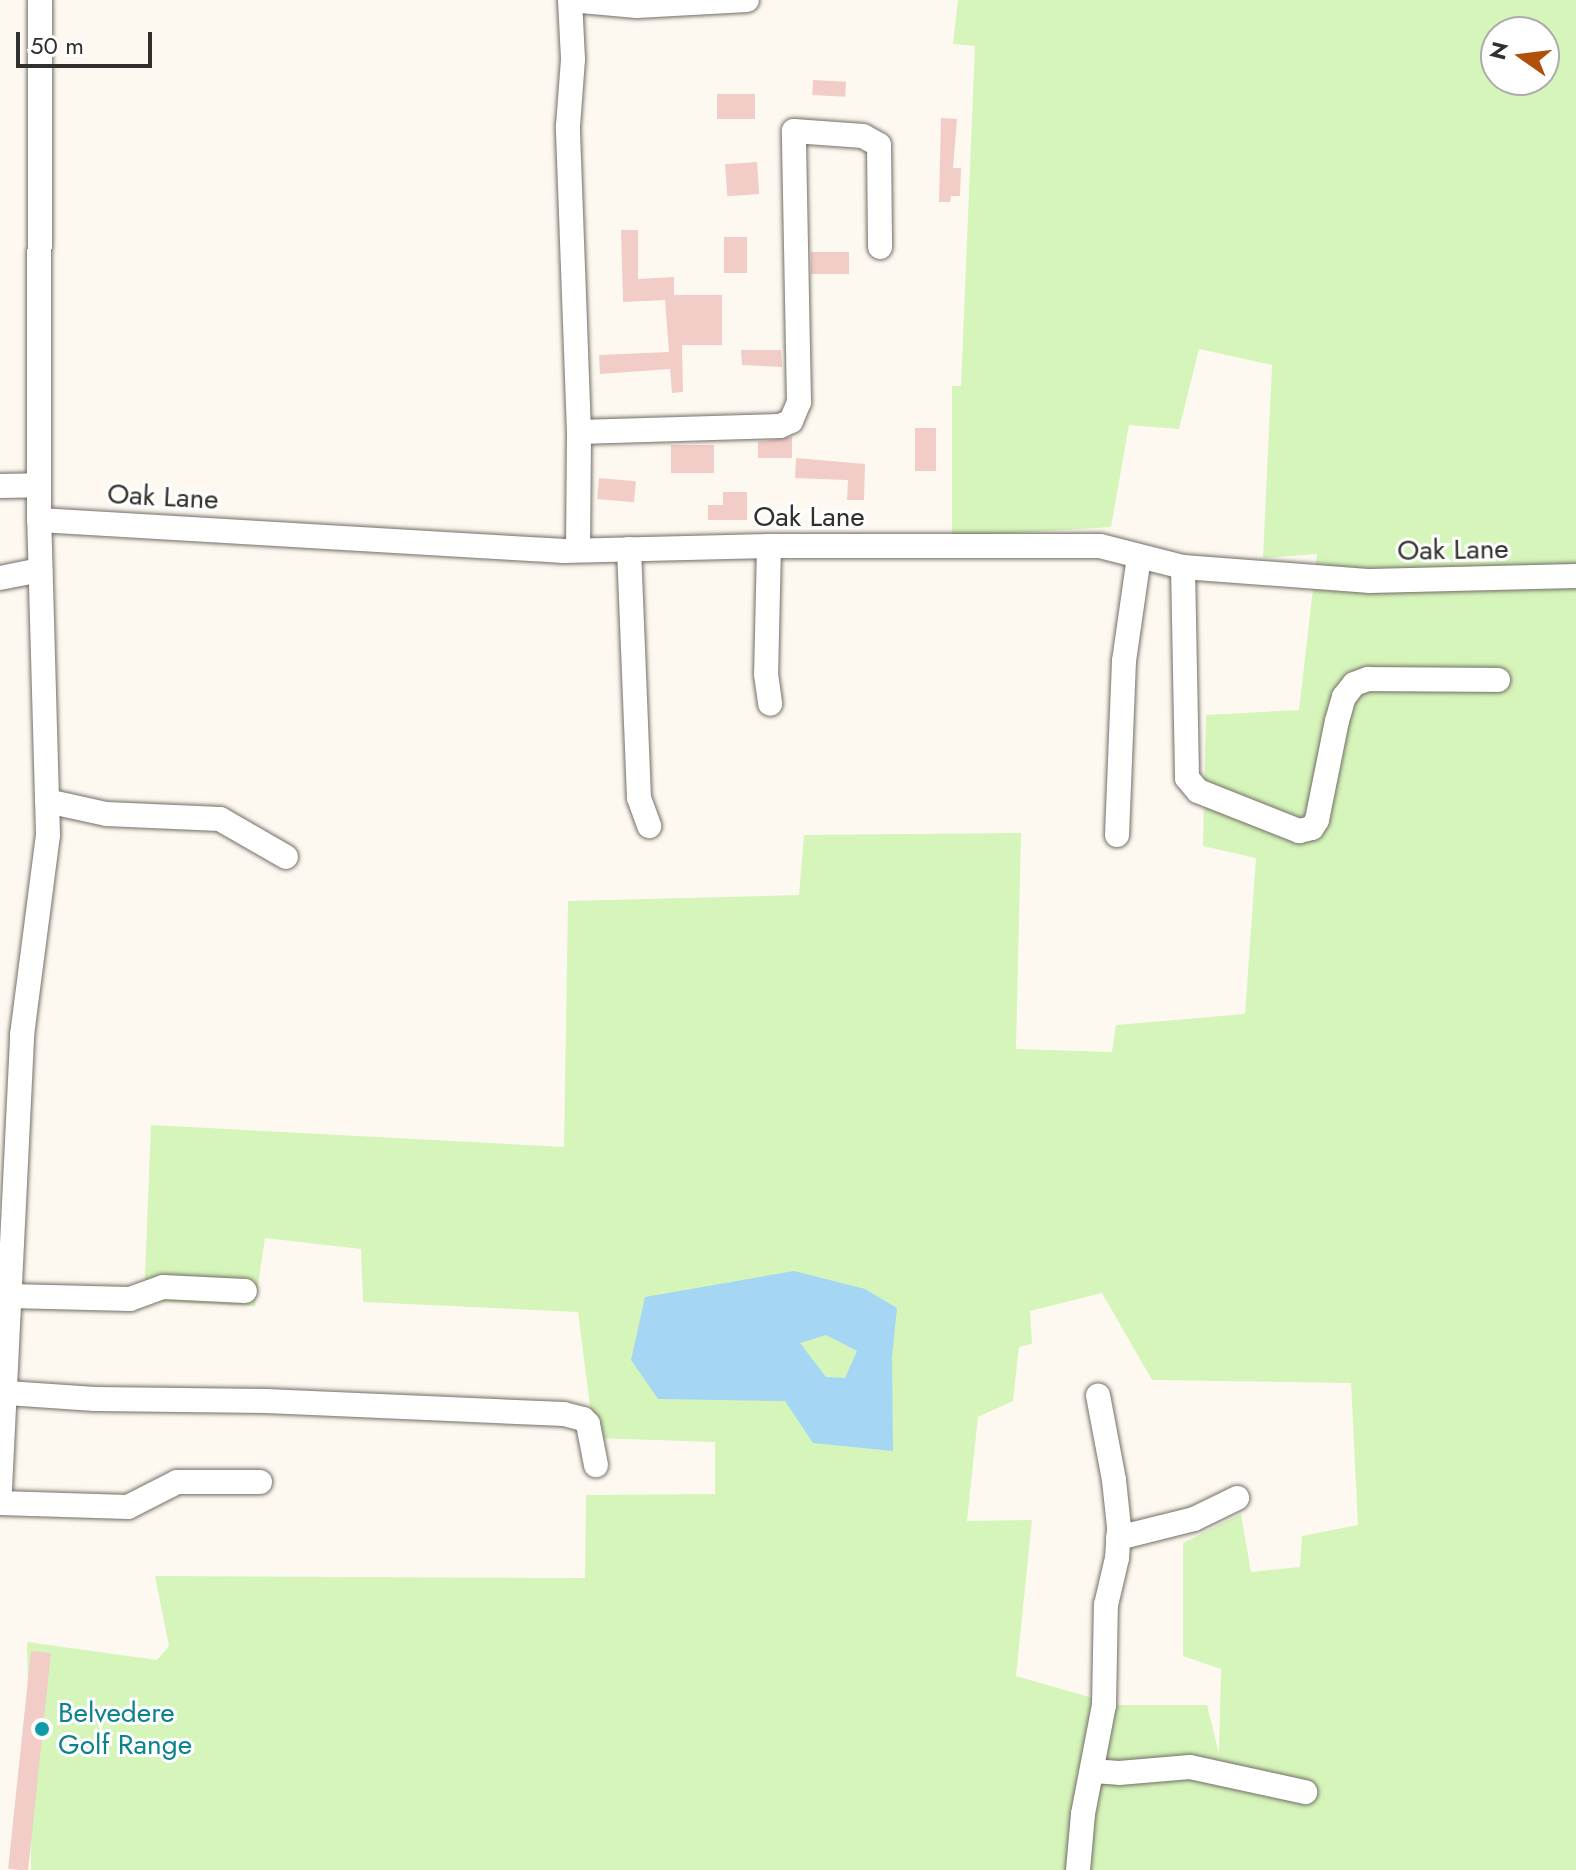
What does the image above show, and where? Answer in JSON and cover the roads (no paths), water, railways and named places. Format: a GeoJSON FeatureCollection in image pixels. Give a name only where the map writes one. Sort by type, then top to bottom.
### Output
{"type":"FeatureCollection","features":[{"type":"Feature","properties":{"kind":"street"},"geometry":{"type":"LineString","coordinates":[[0,1489],[7,1393],[9,1093],[48,835],[39,520],[40,0]]}},
{"type":"Feature","properties":{"kind":"street"},"geometry":{"type":"LineString","coordinates":[[578,550],[579,432],[570,264],[568,126],[573,59],[570,0],[637,6],[747,0]]}},
{"type":"Feature","properties":{"kind":"street"},"geometry":{"type":"LineString","coordinates":[[579,432],[780,426],[791,421],[799,402],[794,131],[863,136],[879,145],[880,247]]}},
{"type":"Feature","properties":{"kind":"street"},"geometry":{"type":"LineString","coordinates":[[0,486],[39,485]]}},
{"type":"Feature","properties":{"kind":"street","name":"Oak Lane"},"geometry":{"type":"LineString","coordinates":[[39,520],[578,550],[769,546],[1100,546],[1183,567],[1370,581],[1576,576]]}},
{"type":"Feature","properties":{"kind":"street"},"geometry":{"type":"LineString","coordinates":[[769,546],[766,674],[770,704]]}},
{"type":"Feature","properties":{"kind":"street"},"geometry":{"type":"LineString","coordinates":[[629,549],[639,798],[649,826]]}},
{"type":"Feature","properties":{"kind":"street"},"geometry":{"type":"LineString","coordinates":[[1117,835],[1124,661],[1139,557]]}},
{"type":"Feature","properties":{"kind":"street"},"geometry":{"type":"LineString","coordinates":[[1183,567],[1187,778],[1198,791],[1299,831],[1312,828],[1317,820],[1337,721],[1344,697],[1354,684],[1368,679],[1498,680]]}},
{"type":"Feature","properties":{"kind":"street"},"geometry":{"type":"LineString","coordinates":[[0,578],[40,570]]}},
{"type":"Feature","properties":{"kind":"street"},"geometry":{"type":"LineString","coordinates":[[47,801],[106,814],[220,819],[286,857]]}},
{"type":"Feature","properties":{"kind":"street"},"geometry":{"type":"LineString","coordinates":[[9,1296],[130,1299],[163,1287],[245,1291]]}},
{"type":"Feature","properties":{"kind":"street"},"geometry":{"type":"LineString","coordinates":[[7,1393],[95,1399],[266,1401],[564,1414],[583,1419],[588,1424],[596,1465]]}},
{"type":"Feature","properties":{"kind":"street"},"geometry":{"type":"LineString","coordinates":[[1078,1870],[1083,1814],[1104,1705],[1106,1605],[1118,1538],[1114,1480],[1098,1395]]}},
{"type":"Feature","properties":{"kind":"street"},"geometry":{"type":"LineString","coordinates":[[0,1503],[128,1507],[177,1482],[260,1482]]}},
{"type":"Feature","properties":{"kind":"street"},"geometry":{"type":"LineString","coordinates":[[1118,1538],[1194,1519],[1237,1498]]}},
{"type":"Feature","properties":{"kind":"street"},"geometry":{"type":"LineString","coordinates":[[1092,1771],[1119,1773],[1190,1767],[1305,1792]]}},
{"type":"Feature","properties":{"kind":"water"},"geometry":{"type":"Polygon","coordinates":[[[794,1271],[865,1289],[897,1308],[892,1357],[893,1451],[813,1443],[785,1401],[658,1399],[631,1360],[645,1297],[794,1271]],[[826,1335],[800,1343],[826,1377],[845,1378],[857,1351],[826,1335]]]}},
{"type":"Feature","properties":{"kind":"place","name":"Belvedere Golf Range"},"geometry":{"type":"Point","coordinates":[42,1729]}}]}
